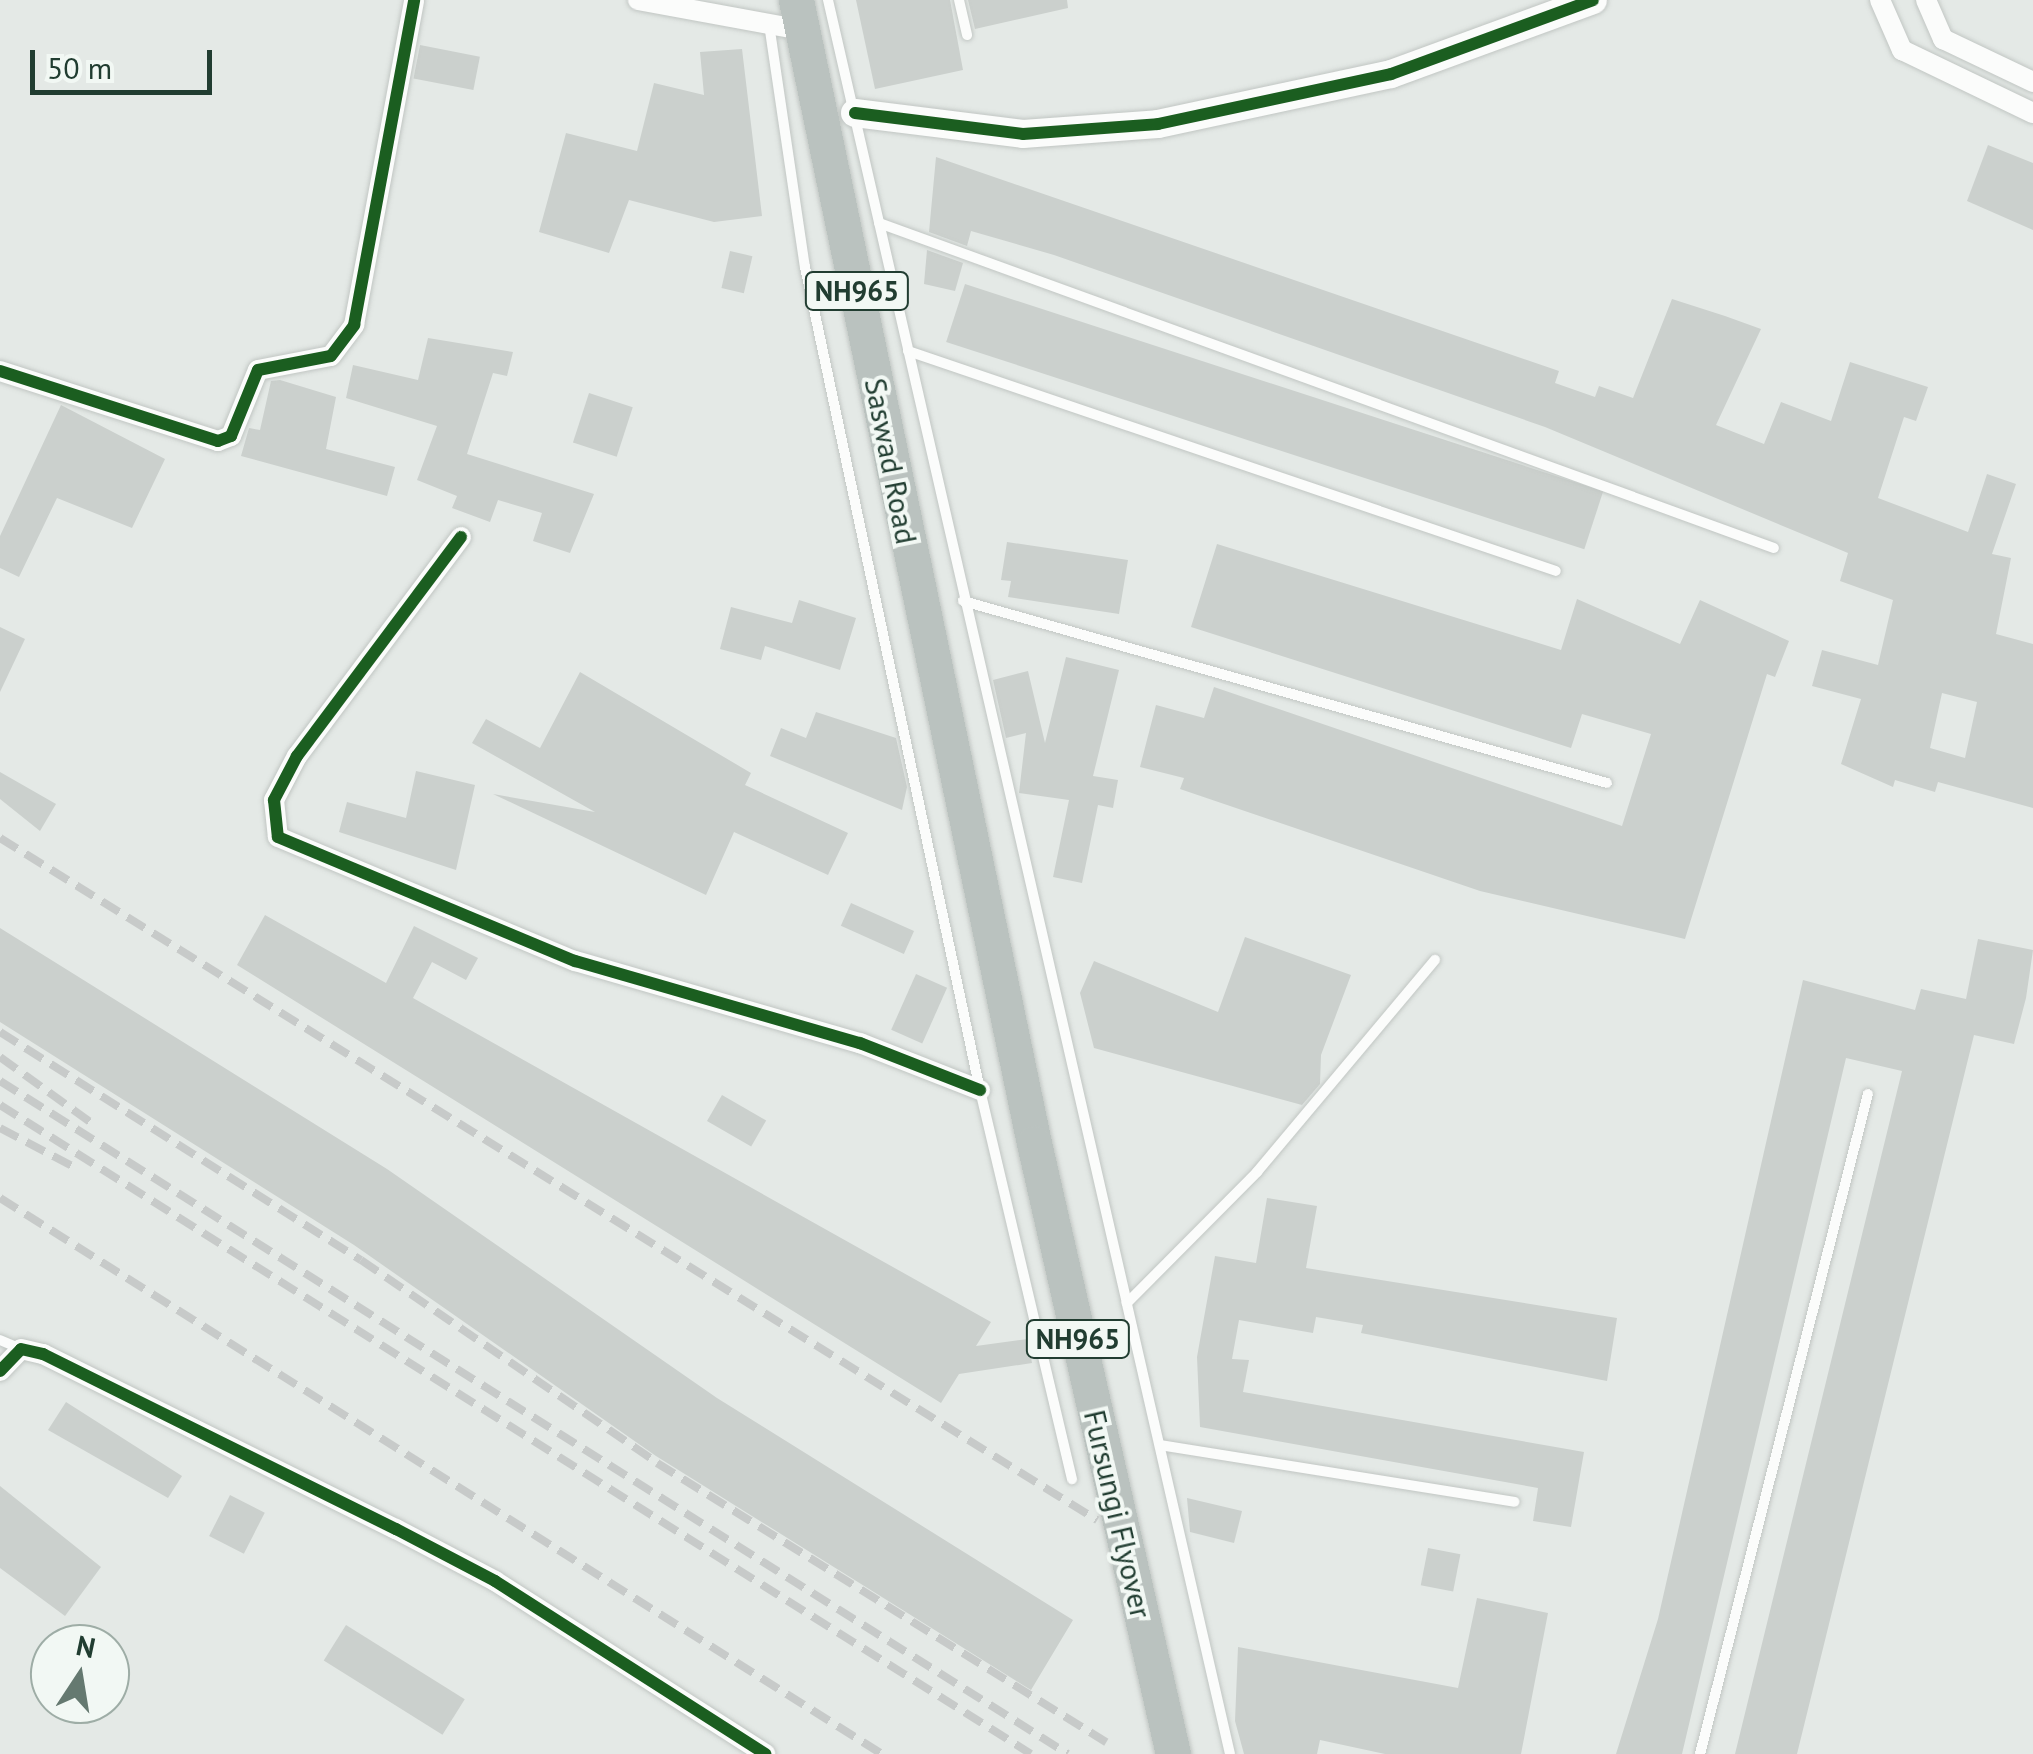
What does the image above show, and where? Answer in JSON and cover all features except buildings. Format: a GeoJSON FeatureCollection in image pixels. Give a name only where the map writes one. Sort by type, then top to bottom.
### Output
{"type":"FeatureCollection","features":[{"type":"Feature","properties":{"kind":"highway","name":"Saswad Road"},"geometry":{"type":"LineString","coordinates":[[789,18],[988,923]]}},
{"type":"Feature","properties":{"kind":"highway","name":"Fursungi Flyover"},"geometry":{"type":"LineString","coordinates":[[988,923],[1173,1754]]}},
{"type":"Feature","properties":{"kind":"street"},"geometry":{"type":"LineString","coordinates":[[0,371],[218,441],[231,436],[258,370],[330,356],[347,340],[414,0]]}},
{"type":"Feature","properties":{"kind":"street"},"geometry":{"type":"LineString","coordinates":[[638,0],[789,18]]}},
{"type":"Feature","properties":{"kind":"street"},"geometry":{"type":"LineString","coordinates":[[855,113],[1023,134],[1158,124],[1391,74],[1593,0]]}},
{"type":"Feature","properties":{"kind":"street"},"geometry":{"type":"LineString","coordinates":[[1880,0],[1902,50],[2033,113]]}},
{"type":"Feature","properties":{"kind":"street"},"geometry":{"type":"LineString","coordinates":[[1926,0],[1943,39],[2033,82]]}},
{"type":"Feature","properties":{"kind":"street"},"geometry":{"type":"LineString","coordinates":[[461,537],[297,756],[274,800],[278,837],[575,961],[860,1043],[980,1090]]}},
{"type":"Feature","properties":{"kind":"street"},"geometry":{"type":"LineString","coordinates":[[0,1371],[21,1349],[495,1581],[764,1754]]}},
{"type":"Feature","properties":{"kind":"lane"},"geometry":{"type":"LineString","coordinates":[[828,0],[1230,1754]]}},
{"type":"Feature","properties":{"kind":"lane"},"geometry":{"type":"LineString","coordinates":[[959,0],[967,35]]}},
{"type":"Feature","properties":{"kind":"lane"},"geometry":{"type":"LineString","coordinates":[[789,18],[806,267],[980,1090],[1072,1479]]}},
{"type":"Feature","properties":{"kind":"lane"},"geometry":{"type":"LineString","coordinates":[[879,223],[1774,548]]}},
{"type":"Feature","properties":{"kind":"lane"},"geometry":{"type":"LineString","coordinates":[[908,350],[1556,571]]}},
{"type":"Feature","properties":{"kind":"lane"},"geometry":{"type":"LineString","coordinates":[[963,601],[1607,783]]}},
{"type":"Feature","properties":{"kind":"lane"},"geometry":{"type":"LineString","coordinates":[[1128,1304],[1258,1172],[1436,960]]}},
{"type":"Feature","properties":{"kind":"lane"},"geometry":{"type":"LineString","coordinates":[[1700,1754],[1868,1094]]}},
{"type":"Feature","properties":{"kind":"lane"},"geometry":{"type":"LineString","coordinates":[[0,1340],[21,1349]]}},
{"type":"Feature","properties":{"kind":"lane"},"geometry":{"type":"LineString","coordinates":[[1160,1446],[1514,1502]]}},
{"type":"Feature","properties":{"kind":"railway"},"geometry":{"type":"LineString","coordinates":[[0,838],[1097,1520]]}},
{"type":"Feature","properties":{"kind":"railway"},"geometry":{"type":"LineString","coordinates":[[0,1032],[361,1260],[657,1463],[1106,1742]]}},
{"type":"Feature","properties":{"kind":"railway"},"geometry":{"type":"LineString","coordinates":[[0,1057],[93,1124]]}},
{"type":"Feature","properties":{"kind":"railway"},"geometry":{"type":"LineString","coordinates":[[0,1081],[1068,1754]]}},
{"type":"Feature","properties":{"kind":"railway"},"geometry":{"type":"LineString","coordinates":[[0,1105],[1031,1754]]}},
{"type":"Feature","properties":{"kind":"railway"},"geometry":{"type":"LineString","coordinates":[[0,1128],[72,1166]]}},
{"type":"Feature","properties":{"kind":"railway"},"geometry":{"type":"LineString","coordinates":[[0,1198],[882,1754]]}},
{"type":"Feature","properties":{"kind":"cycle path"},"geometry":{"type":"LineString","coordinates":[[0,371],[218,441],[231,436],[258,370],[331,356],[354,325],[414,0]]}},
{"type":"Feature","properties":{"kind":"cycle path"},"geometry":{"type":"LineString","coordinates":[[855,113],[1023,134],[1158,124],[1391,74],[1593,0]]}},
{"type":"Feature","properties":{"kind":"cycle path"},"geometry":{"type":"LineString","coordinates":[[461,537],[297,756],[274,800],[278,837],[575,961],[860,1043],[980,1090]]}},
{"type":"Feature","properties":{"kind":"cycle path"},"geometry":{"type":"LineString","coordinates":[[0,1371],[21,1349],[43,1354],[396,1529],[495,1581],[765,1754]]}}]}
